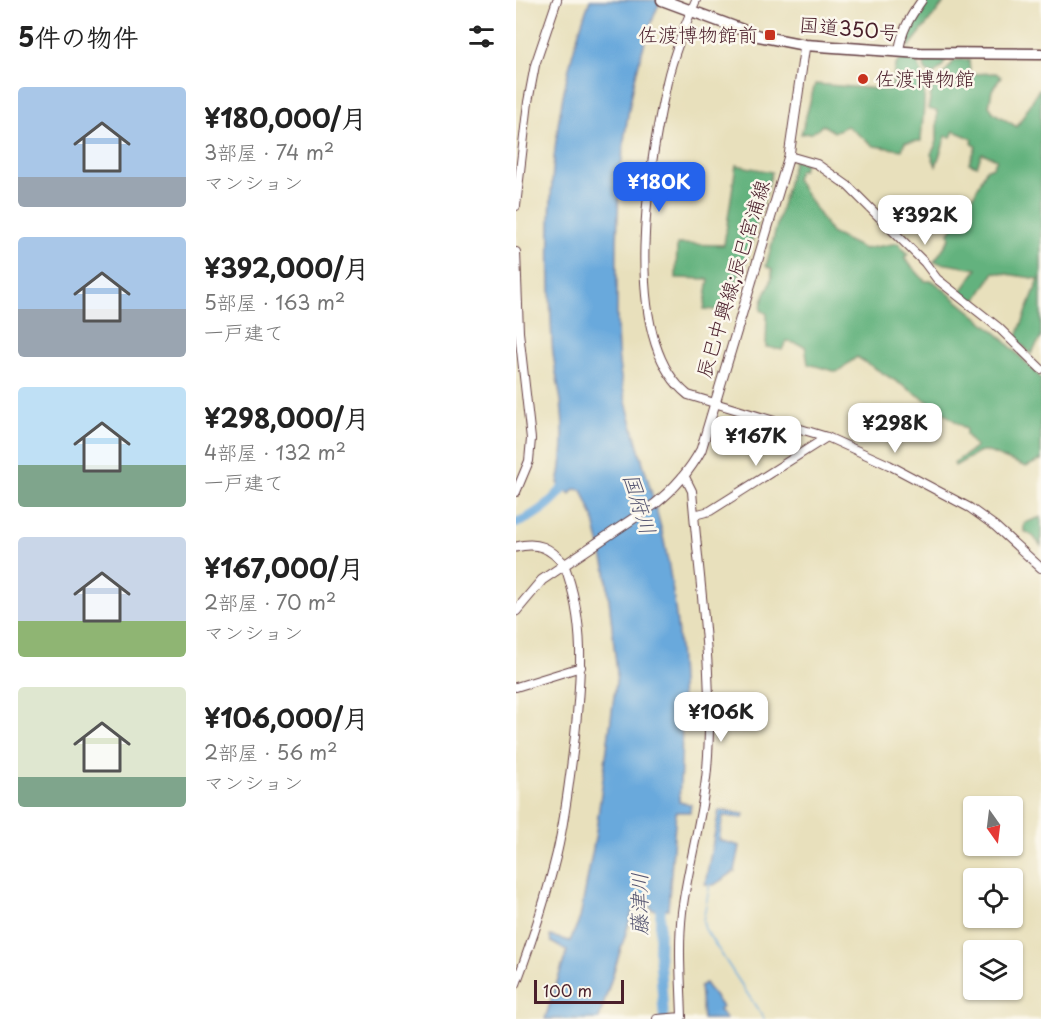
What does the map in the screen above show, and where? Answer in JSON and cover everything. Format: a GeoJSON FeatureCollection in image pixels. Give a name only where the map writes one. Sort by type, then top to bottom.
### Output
{"type":"FeatureCollection","features":[{"type":"Feature","properties":{"kind":"highway","name":"国道350号"},"geometry":{"type":"LineString","coordinates":[[662,0],[759,36],[805,45],[899,52],[1041,54]]}},
{"type":"Feature","properties":{"kind":"main road","name":"辰巳中興線;辰巳宮浦線"},"geometry":{"type":"LineString","coordinates":[[516,610],[542,580],[655,504],[683,479],[701,450],[789,156],[805,45]]}},
{"type":"Feature","properties":{"kind":"main road"},"geometry":{"type":"LineString","coordinates":[[516,547],[525,544],[545,546],[568,562]]}},
{"type":"Feature","properties":{"kind":"street"},"geometry":{"type":"LineString","coordinates":[[516,206],[520,158],[535,66],[556,0]]}},
{"type":"Feature","properties":{"kind":"street"},"geometry":{"type":"LineString","coordinates":[[696,0],[690,10],[667,80],[650,169],[645,251],[650,323],[671,376],[679,388],[688,395],[827,437],[889,465],[970,508],[1011,539],[1041,568]]}},
{"type":"Feature","properties":{"kind":"street"},"geometry":{"type":"LineString","coordinates":[[899,52],[900,37],[921,0]]}},
{"type":"Feature","properties":{"kind":"street"},"geometry":{"type":"LineString","coordinates":[[789,156],[817,164],[848,186],[925,263],[937,279],[999,328],[1041,369]]}},
{"type":"Feature","properties":{"kind":"street"},"geometry":{"type":"LineString","coordinates":[[516,252],[519,332],[531,439],[529,461],[516,492]]}},
{"type":"Feature","properties":{"kind":"street"},"geometry":{"type":"LineString","coordinates":[[694,515],[710,511],[827,437]]}},
{"type":"Feature","properties":{"kind":"street"},"geometry":{"type":"LineString","coordinates":[[657,1019],[682,1017],[679,953],[682,912],[702,811],[708,767],[706,621],[692,491],[683,479]]}},
{"type":"Feature","properties":{"kind":"street"},"geometry":{"type":"LineString","coordinates":[[516,984],[539,918],[557,851],[571,766],[581,649],[568,562]]}},
{"type":"Feature","properties":{"kind":"street"},"geometry":{"type":"LineString","coordinates":[[516,687],[581,667]]}},
{"type":"Feature","properties":{"kind":"green space"},"geometry":{"type":"Polygon","coordinates":[[[927,0],[946,0],[909,47],[908,29],[927,0]]]}},
{"type":"Feature","properties":{"kind":"green space"},"geometry":{"type":"Polygon","coordinates":[[[901,58],[915,59],[923,77],[921,141],[905,142],[902,150],[874,146],[847,126],[834,132],[823,125],[812,133],[801,134],[815,84],[891,90],[895,66],[901,58]]]}},
{"type":"Feature","properties":{"kind":"green space"},"geometry":{"type":"Polygon","coordinates":[[[926,59],[946,59],[942,67],[933,75],[926,71],[924,66],[926,59]]]}},
{"type":"Feature","properties":{"kind":"green space"},"geometry":{"type":"Polygon","coordinates":[[[969,59],[970,74],[996,73],[1001,77],[992,90],[989,106],[994,113],[1017,127],[1039,89],[1041,90],[1041,338],[1031,354],[1016,339],[1039,279],[994,272],[974,304],[960,293],[977,269],[934,262],[950,238],[949,233],[974,195],[987,168],[992,168],[997,159],[982,153],[977,166],[969,163],[976,147],[972,143],[973,139],[954,131],[951,137],[946,136],[936,166],[931,154],[937,142],[937,111],[928,109],[932,88],[955,60],[969,59]]]}},
{"type":"Feature","properties":{"kind":"green space"},"geometry":{"type":"Polygon","coordinates":[[[794,160],[805,163],[796,179],[831,233],[864,249],[898,243],[908,254],[904,258],[925,281],[933,281],[998,334],[1041,378],[1041,460],[1026,467],[981,451],[955,466],[954,463],[976,447],[966,435],[966,429],[923,398],[857,357],[837,372],[808,364],[805,346],[786,341],[782,350],[766,347],[767,314],[761,310],[763,299],[771,282],[772,269],[766,266],[794,160]]]}},
{"type":"Feature","properties":{"kind":"green space"},"geometry":{"type":"Polygon","coordinates":[[[736,165],[772,172],[745,265],[741,270],[728,311],[704,309],[709,279],[676,278],[677,244],[724,245],[736,165]]]}},
{"type":"Feature","properties":{"kind":"green space"},"geometry":{"type":"Polygon","coordinates":[[[1041,517],[1041,546],[1033,536],[1024,531],[1024,523],[1041,517]]]}},
{"type":"Feature","properties":{"kind":"water","name":"国府川"},"geometry":{"type":"Polygon","coordinates":[[[590,0],[661,0],[641,55],[624,142],[617,230],[617,338],[623,388],[660,522],[670,573],[678,638],[682,704],[679,802],[691,804],[690,812],[676,812],[668,909],[652,910],[650,904],[643,902],[633,910],[599,1019],[545,1019],[567,951],[551,942],[550,936],[570,941],[580,918],[595,838],[617,674],[606,571],[593,517],[582,490],[574,489],[570,494],[558,483],[563,422],[554,364],[550,299],[550,212],[558,126],[576,41],[590,0]]]}},
{"type":"Feature","properties":{"kind":"water"},"geometry":{"type":"Polygon","coordinates":[[[719,810],[744,814],[743,818],[723,816],[719,840],[740,846],[735,871],[714,885],[705,884],[719,810]]]}},
{"type":"Feature","properties":{"kind":"water"},"geometry":{"type":"Polygon","coordinates":[[[705,983],[722,1007],[719,1010],[726,1019],[703,1019],[700,986],[705,983]]]}},
{"type":"Feature","properties":{"kind":"waterway"},"geometry":{"type":"LineString","coordinates":[[516,523],[547,505],[571,478]]}},
{"type":"Feature","properties":{"kind":"waterway"},"geometry":{"type":"LineString","coordinates":[[710,883],[703,921],[705,929],[764,1019]]}},
{"type":"Feature","properties":{"kind":"waterway","name":"藤津川"},"geometry":{"type":"LineString","coordinates":[[661,897],[659,952],[664,1019]]}},
{"type":"Feature","properties":{"kind":"place","name":"佐渡博物館前"},"geometry":{"type":"Point","coordinates":[770,35]}},
{"type":"Feature","properties":{"kind":"place","name":"佐渡博物館"},"geometry":{"type":"Point","coordinates":[863,79]}}]}
